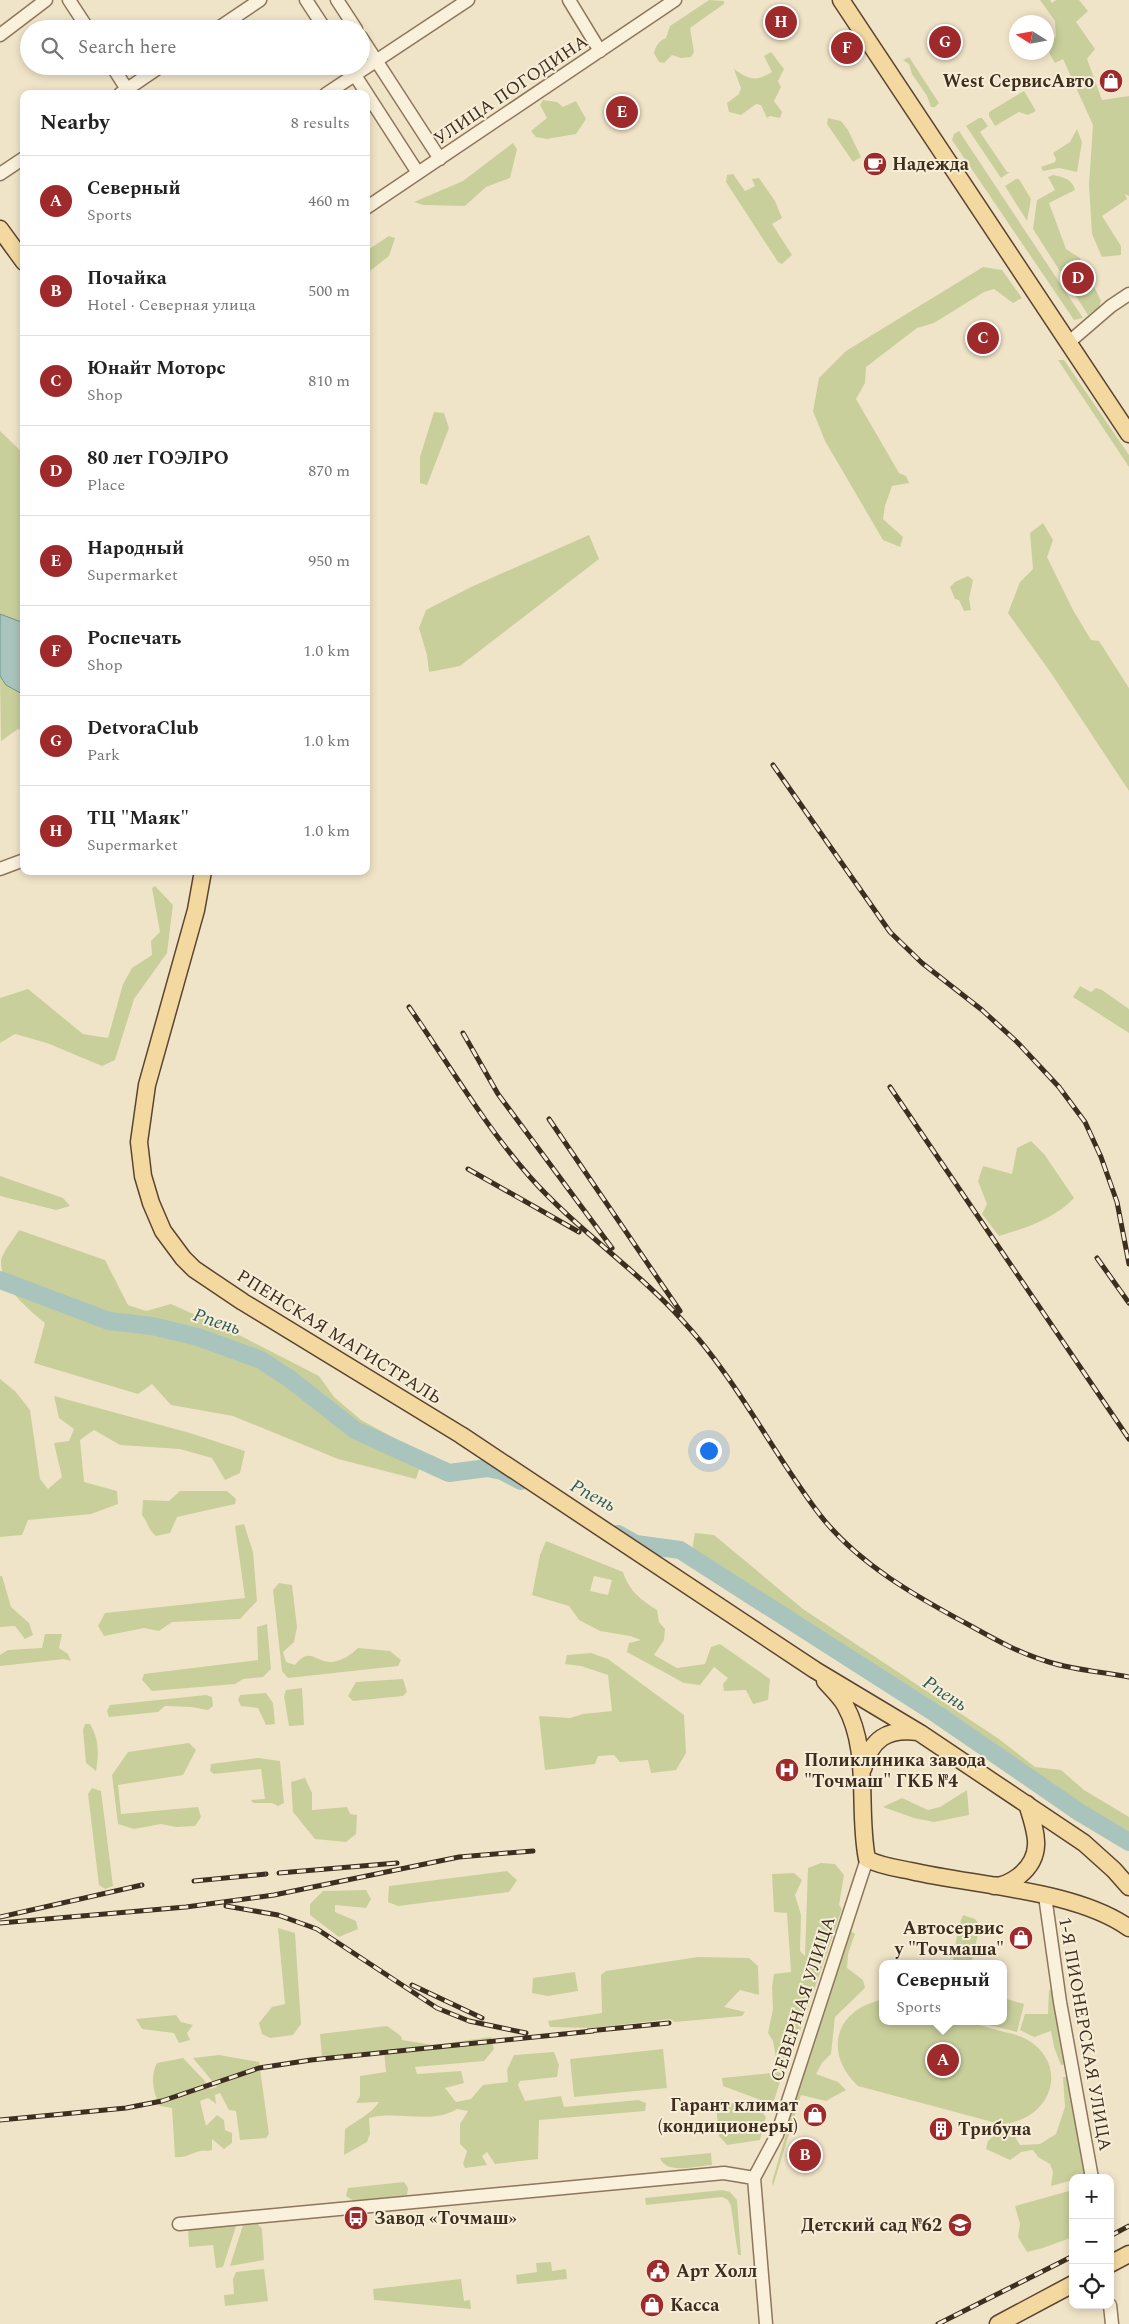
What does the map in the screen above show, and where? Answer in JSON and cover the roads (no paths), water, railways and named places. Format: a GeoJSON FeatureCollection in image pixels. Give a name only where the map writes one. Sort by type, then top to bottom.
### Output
{"type":"FeatureCollection","features":[{"type":"Feature","properties":{"kind":"main road"},"geometry":{"type":"LineString","coordinates":[[841,0],[1129,434]]}},
{"type":"Feature","properties":{"kind":"main road"},"geometry":{"type":"LineString","coordinates":[[0,229],[20,256]]}},
{"type":"Feature","properties":{"kind":"main road","name":"РПЕНСКАЯ МАГИСТРАЛЬ"},"geometry":{"type":"LineString","coordinates":[[203,875],[196,910],[156,1047],[142,1113],[139,1142],[143,1176],[151,1203],[163,1231],[194,1269],[243,1302],[461,1435],[816,1670],[920,1732],[1084,1843],[1114,1870],[1129,1887]]}},
{"type":"Feature","properties":{"kind":"main road","name":"РПЕНСКАЯ МАГИСТРАЛЬ"},"geometry":{"type":"LineString","coordinates":[[816,1670],[844,1704],[857,1735],[862,1772],[867,1859]]}},
{"type":"Feature","properties":{"kind":"main road","name":"РПЕНСКАЯ МАГИСТРАЛЬ"},"geometry":{"type":"LineString","coordinates":[[862,1772],[871,1748],[880,1738],[892,1732],[903,1730],[920,1732]]}},
{"type":"Feature","properties":{"kind":"main road"},"geometry":{"type":"LineString","coordinates":[[984,1885],[1000,1886],[1012,1881],[1030,1866],[1035,1855],[1037,1843],[1027,1804]]}},
{"type":"Feature","properties":{"kind":"main road"},"geometry":{"type":"LineString","coordinates":[[867,1859],[934,1876],[1045,1896],[1104,1914],[1129,1928]]}},
{"type":"Feature","properties":{"kind":"main road"},"geometry":{"type":"LineString","coordinates":[[1114,2262],[1129,2254]]}},
{"type":"Feature","properties":{"kind":"main road"},"geometry":{"type":"LineString","coordinates":[[998,2324],[1069,2286]]}},
{"type":"Feature","properties":{"kind":"street"},"geometry":{"type":"LineString","coordinates":[[0,35],[46,0]]}},
{"type":"Feature","properties":{"kind":"street"},"geometry":{"type":"LineString","coordinates":[[69,0],[82,20]]}},
{"type":"Feature","properties":{"kind":"street"},"geometry":{"type":"LineString","coordinates":[[230,20],[260,0]]}},
{"type":"Feature","properties":{"kind":"street"},"geometry":{"type":"LineString","coordinates":[[306,0],[319,20]]}},
{"type":"Feature","properties":{"kind":"street"},"geometry":{"type":"LineString","coordinates":[[337,0],[350,20]]}},
{"type":"Feature","properties":{"kind":"street"},"geometry":{"type":"LineString","coordinates":[[370,64],[468,0]]}},
{"type":"Feature","properties":{"kind":"street"},"geometry":{"type":"LineString","coordinates":[[569,0],[600,51]]}},
{"type":"Feature","properties":{"kind":"street","name":"УЛИЦА ПОГОДИНА"},"geometry":{"type":"LineString","coordinates":[[370,205],[675,0]]}},
{"type":"Feature","properties":{"kind":"street"},"geometry":{"type":"LineString","coordinates":[[370,50],[440,159]]}},
{"type":"Feature","properties":{"kind":"street"},"geometry":{"type":"LineString","coordinates":[[116,75],[124,90]]}},
{"type":"Feature","properties":{"kind":"street"},"geometry":{"type":"LineString","coordinates":[[128,90],[149,75]]}},
{"type":"Feature","properties":{"kind":"street"},"geometry":{"type":"LineString","coordinates":[[331,90],[347,75]]}},
{"type":"Feature","properties":{"kind":"street"},"geometry":{"type":"LineString","coordinates":[[355,75],[364,90]]}},
{"type":"Feature","properties":{"kind":"street"},"geometry":{"type":"LineString","coordinates":[[370,99],[418,174]]}},
{"type":"Feature","properties":{"kind":"street"},"geometry":{"type":"LineString","coordinates":[[0,174],[20,161]]}},
{"type":"Feature","properties":{"kind":"street"},"geometry":{"type":"LineString","coordinates":[[1068,343],[1111,306],[1129,294]]}},
{"type":"Feature","properties":{"kind":"street"},"geometry":{"type":"LineString","coordinates":[[0,869],[20,862]]}},
{"type":"Feature","properties":{"kind":"street","name":"СЕВЕРНАЯ УЛИЦА"},"geometry":{"type":"LineString","coordinates":[[754,2178],[777,2135],[867,1859]]}},
{"type":"Feature","properties":{"kind":"street","name":"1-Я ПИОНЕРСКАЯ УЛИЦА"},"geometry":{"type":"LineString","coordinates":[[1045,1896],[1062,2012],[1091,2174]]}},
{"type":"Feature","properties":{"kind":"street"},"geometry":{"type":"LineString","coordinates":[[179,2224],[724,2173],[754,2178],[766,2324]]}},
{"type":"Feature","properties":{"kind":"street"},"geometry":{"type":"LineString","coordinates":[[1110,2309],[1112,2324]]}},
{"type":"Feature","properties":{"kind":"water"},"geometry":{"type":"Polygon","coordinates":[[[0,614],[20,622],[20,693],[6,685],[0,676],[0,614]]]}},
{"type":"Feature","properties":{"kind":"waterway","name":"Рпень"},"geometry":{"type":"LineString","coordinates":[[0,1280],[109,1321],[152,1326],[198,1337],[261,1360],[290,1379],[355,1430],[449,1473],[487,1468],[502,1471],[521,1481]]}},
{"type":"Feature","properties":{"kind":"waterway","name":"Рпень"},"geometry":{"type":"LineString","coordinates":[[618,1534],[636,1544],[680,1550],[938,1715],[1079,1812],[1129,1842]]}},
{"type":"Feature","properties":{"kind":"railway"},"geometry":{"type":"LineString","coordinates":[[773,765],[890,932],[922,963],[982,1010],[1017,1042],[1059,1087],[1085,1122],[1101,1157],[1117,1202],[1129,1264]]}},
{"type":"Feature","properties":{"kind":"railway"},"geometry":{"type":"LineString","coordinates":[[409,1007],[482,1116],[513,1157],[548,1196],[645,1283],[682,1320],[720,1366],[820,1515],[852,1549],[870,1564],[910,1591],[1019,1651],[1059,1665],[1129,1677]]}},
{"type":"Feature","properties":{"kind":"railway"},"geometry":{"type":"LineString","coordinates":[[463,1033],[498,1094],[612,1248]]}},
{"type":"Feature","properties":{"kind":"railway"},"geometry":{"type":"LineString","coordinates":[[890,1087],[1129,1439]]}},
{"type":"Feature","properties":{"kind":"railway"},"geometry":{"type":"LineString","coordinates":[[549,1119],[680,1311]]}},
{"type":"Feature","properties":{"kind":"railway"},"geometry":{"type":"LineString","coordinates":[[468,1169],[579,1232]]}},
{"type":"Feature","properties":{"kind":"railway"},"geometry":{"type":"LineString","coordinates":[[1097,1258],[1129,1303]]}},
{"type":"Feature","properties":{"kind":"railway"},"geometry":{"type":"LineString","coordinates":[[0,1923],[186,1907],[274,1895],[459,1857],[533,1851]]}},
{"type":"Feature","properties":{"kind":"railway"},"geometry":{"type":"LineString","coordinates":[[279,1873],[397,1863]]}},
{"type":"Feature","properties":{"kind":"railway"},"geometry":{"type":"LineString","coordinates":[[194,1881],[266,1874]]}},
{"type":"Feature","properties":{"kind":"railway"},"geometry":{"type":"LineString","coordinates":[[0,1917],[142,1885]]}},
{"type":"Feature","properties":{"kind":"railway"},"geometry":{"type":"LineString","coordinates":[[226,1906],[278,1915],[317,1929],[437,2008],[469,2021],[526,2033]]}},
{"type":"Feature","properties":{"kind":"railway"},"geometry":{"type":"LineString","coordinates":[[412,1985],[482,2018]]}},
{"type":"Feature","properties":{"kind":"railway"},"geometry":{"type":"LineString","coordinates":[[588,2031],[669,2023]]}},
{"type":"Feature","properties":{"kind":"railway"},"geometry":{"type":"LineString","coordinates":[[0,2120],[126,2108],[162,2101],[259,2068],[311,2060],[593,2031]]}},
{"type":"Feature","properties":{"kind":"railway"},"geometry":{"type":"LineString","coordinates":[[1114,2234],[1129,2226]]}},
{"type":"Feature","properties":{"kind":"railway"},"geometry":{"type":"LineString","coordinates":[[938,2324],[1069,2258]]}},
{"type":"Feature","properties":{"kind":"place","name":"ТЦ \"Маяк\""},"geometry":{"type":"Point","coordinates":[781,22]}},
{"type":"Feature","properties":{"kind":"place","name":"DetvoraClub"},"geometry":{"type":"Point","coordinates":[945,42]}},
{"type":"Feature","properties":{"kind":"place","name":"Роспечать"},"geometry":{"type":"Point","coordinates":[847,48]}},
{"type":"Feature","properties":{"kind":"place","name":"West СервисАвто"},"geometry":{"type":"Point","coordinates":[1111,81]}},
{"type":"Feature","properties":{"kind":"place","name":"Народный"},"geometry":{"type":"Point","coordinates":[622,112]}},
{"type":"Feature","properties":{"kind":"place","name":"Надежда"},"geometry":{"type":"Point","coordinates":[875,164]}},
{"type":"Feature","properties":{"kind":"place","name":"80 лет ГОЭЛРО"},"geometry":{"type":"Point","coordinates":[1078,278]}},
{"type":"Feature","properties":{"kind":"place","name":"Юнайт Моторс"},"geometry":{"type":"Point","coordinates":[983,338]}},
{"type":"Feature","properties":{"kind":"place","name":"Поликлиника завода \"Точмаш\" ГКБ №4"},"geometry":{"type":"Point","coordinates":[787,1770]}},
{"type":"Feature","properties":{"kind":"place","name":"Автосервис у \"Точмаша\""},"geometry":{"type":"Point","coordinates":[1021,1938]}},
{"type":"Feature","properties":{"kind":"place","name":"Северный"},"geometry":{"type":"Point","coordinates":[943,2060]}},
{"type":"Feature","properties":{"kind":"place","name":"Гарант климат (кондиционеры)"},"geometry":{"type":"Point","coordinates":[815,2115]}},
{"type":"Feature","properties":{"kind":"place","name":"Трибуна"},"geometry":{"type":"Point","coordinates":[941,2129]}},
{"type":"Feature","properties":{"kind":"place","name":"Почайка"},"geometry":{"type":"Point","coordinates":[805,2155]}},
{"type":"Feature","properties":{"kind":"place","name":"Завод «Точмаш»"},"geometry":{"type":"Point","coordinates":[356,2218]}},
{"type":"Feature","properties":{"kind":"place","name":"Детский сад №62"},"geometry":{"type":"Point","coordinates":[960,2225]}},
{"type":"Feature","properties":{"kind":"place","name":"Арт Холл"},"geometry":{"type":"Point","coordinates":[658,2271]}},
{"type":"Feature","properties":{"kind":"place","name":"Касса"},"geometry":{"type":"Point","coordinates":[652,2305]}}]}
